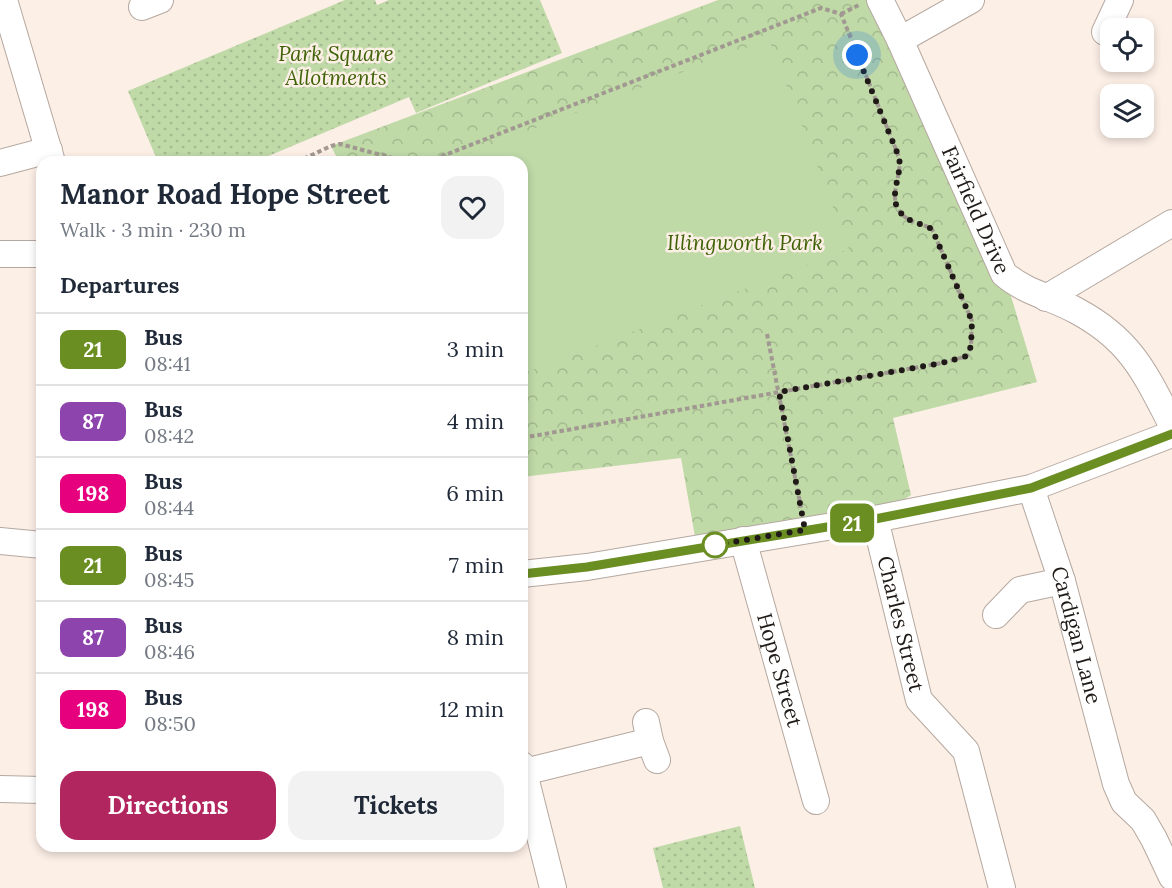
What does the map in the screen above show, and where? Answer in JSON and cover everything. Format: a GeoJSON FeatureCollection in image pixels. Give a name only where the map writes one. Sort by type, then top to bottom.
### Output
{"type":"FeatureCollection","features":[{"type":"Feature","properties":{"kind":"street"},"geometry":{"type":"LineString","coordinates":[[4,0],[50,156]]}},
{"type":"Feature","properties":{"kind":"street","name":"Fairfield Drive"},"geometry":{"type":"LineString","coordinates":[[880,0],[1004,273],[1025,289],[1076,310],[1105,328],[1130,351],[1147,377],[1172,425]]}},
{"type":"Feature","properties":{"kind":"street"},"geometry":{"type":"LineString","coordinates":[[900,40],[971,0]]}},
{"type":"Feature","properties":{"kind":"street"},"geometry":{"type":"LineString","coordinates":[[1112,18],[1120,0]]}},
{"type":"Feature","properties":{"kind":"street"},"geometry":{"type":"LineString","coordinates":[[0,164],[36,158]]}},
{"type":"Feature","properties":{"kind":"street"},"geometry":{"type":"LineString","coordinates":[[1046,298],[1172,223]]}},
{"type":"Feature","properties":{"kind":"street"},"geometry":{"type":"LineString","coordinates":[[0,254],[36,254]]}},
{"type":"Feature","properties":{"kind":"street"},"geometry":{"type":"LineString","coordinates":[[528,573],[587,567],[875,519],[1031,488],[1172,434]]}},
{"type":"Feature","properties":{"kind":"street","name":"Cardigan Lane"},"geometry":{"type":"LineString","coordinates":[[1031,488],[1062,581],[1116,784],[1124,802],[1143,820],[1172,877]]}},
{"type":"Feature","properties":{"kind":"street","name":"Charles Street"},"geometry":{"type":"LineString","coordinates":[[875,519],[919,700],[966,751],[1002,888]]}},
{"type":"Feature","properties":{"kind":"street","name":"Hope Street"},"geometry":{"type":"LineString","coordinates":[[743,540],[816,801]]}},
{"type":"Feature","properties":{"kind":"street"},"geometry":{"type":"LineString","coordinates":[[0,541],[36,544]]}},
{"type":"Feature","properties":{"kind":"street"},"geometry":{"type":"LineString","coordinates":[[996,615],[1020,590],[1062,581]]}},
{"type":"Feature","properties":{"kind":"street"},"geometry":{"type":"LineString","coordinates":[[528,775],[651,741]]}},
{"type":"Feature","properties":{"kind":"street"},"geometry":{"type":"LineString","coordinates":[[2,782],[36,789]]}},
{"type":"Feature","properties":{"kind":"street"},"geometry":{"type":"LineString","coordinates":[[528,795],[553,888]]}},
{"type":"Feature","properties":{"kind":"path"},"geometry":{"type":"LineString","coordinates":[[442,156],[821,9],[840,14],[899,157],[900,174],[895,184],[894,195],[896,205],[910,220],[932,229],[972,321],[971,346],[967,356],[942,363],[528,437]]}},
{"type":"Feature","properties":{"kind":"path"},"geometry":{"type":"LineString","coordinates":[[310,156],[340,144],[385,156]]}},
{"type":"Feature","properties":{"kind":"path"},"geometry":{"type":"LineString","coordinates":[[767,334],[805,530]]}},
{"type":"Feature","properties":{"kind":"green space","name":"Park Square Allotments"},"geometry":{"type":"Polygon","coordinates":[[[345,0],[375,0],[377,5],[389,0],[540,0],[562,53],[416,113],[409,97],[268,156],[155,156],[128,91],[345,0]]]}},
{"type":"Feature","properties":{"kind":"green space","name":"Illingworth Park"},"geometry":{"type":"Polygon","coordinates":[[[718,0],[880,0],[1004,273],[1037,382],[893,418],[911,495],[875,519],[697,548],[681,458],[528,476],[528,156],[336,156],[331,146],[718,0]]]}},
{"type":"Feature","properties":{"kind":"green space"},"geometry":{"type":"Polygon","coordinates":[[[769,39],[849,249],[528,372],[528,156],[462,156],[769,39]]]}},
{"type":"Feature","properties":{"kind":"green space"},"geometry":{"type":"Polygon","coordinates":[[[740,826],[755,888],[663,888],[653,848],[740,826]]]}},
{"type":"Feature","properties":{"kind":"bus line","name":"21"},"geometry":{"type":"LineString","coordinates":[[528,573],[587,567],[875,519],[1031,488],[1172,434]]}},
{"type":"Feature","properties":{"kind":"route"},"geometry":{"type":"LineString","coordinates":[[715,545],[805,530],[779,392],[942,363],[967,356],[971,346],[972,321],[932,229],[910,220],[896,205],[894,195],[895,184],[900,174],[899,157],[857,55]]}}]}
